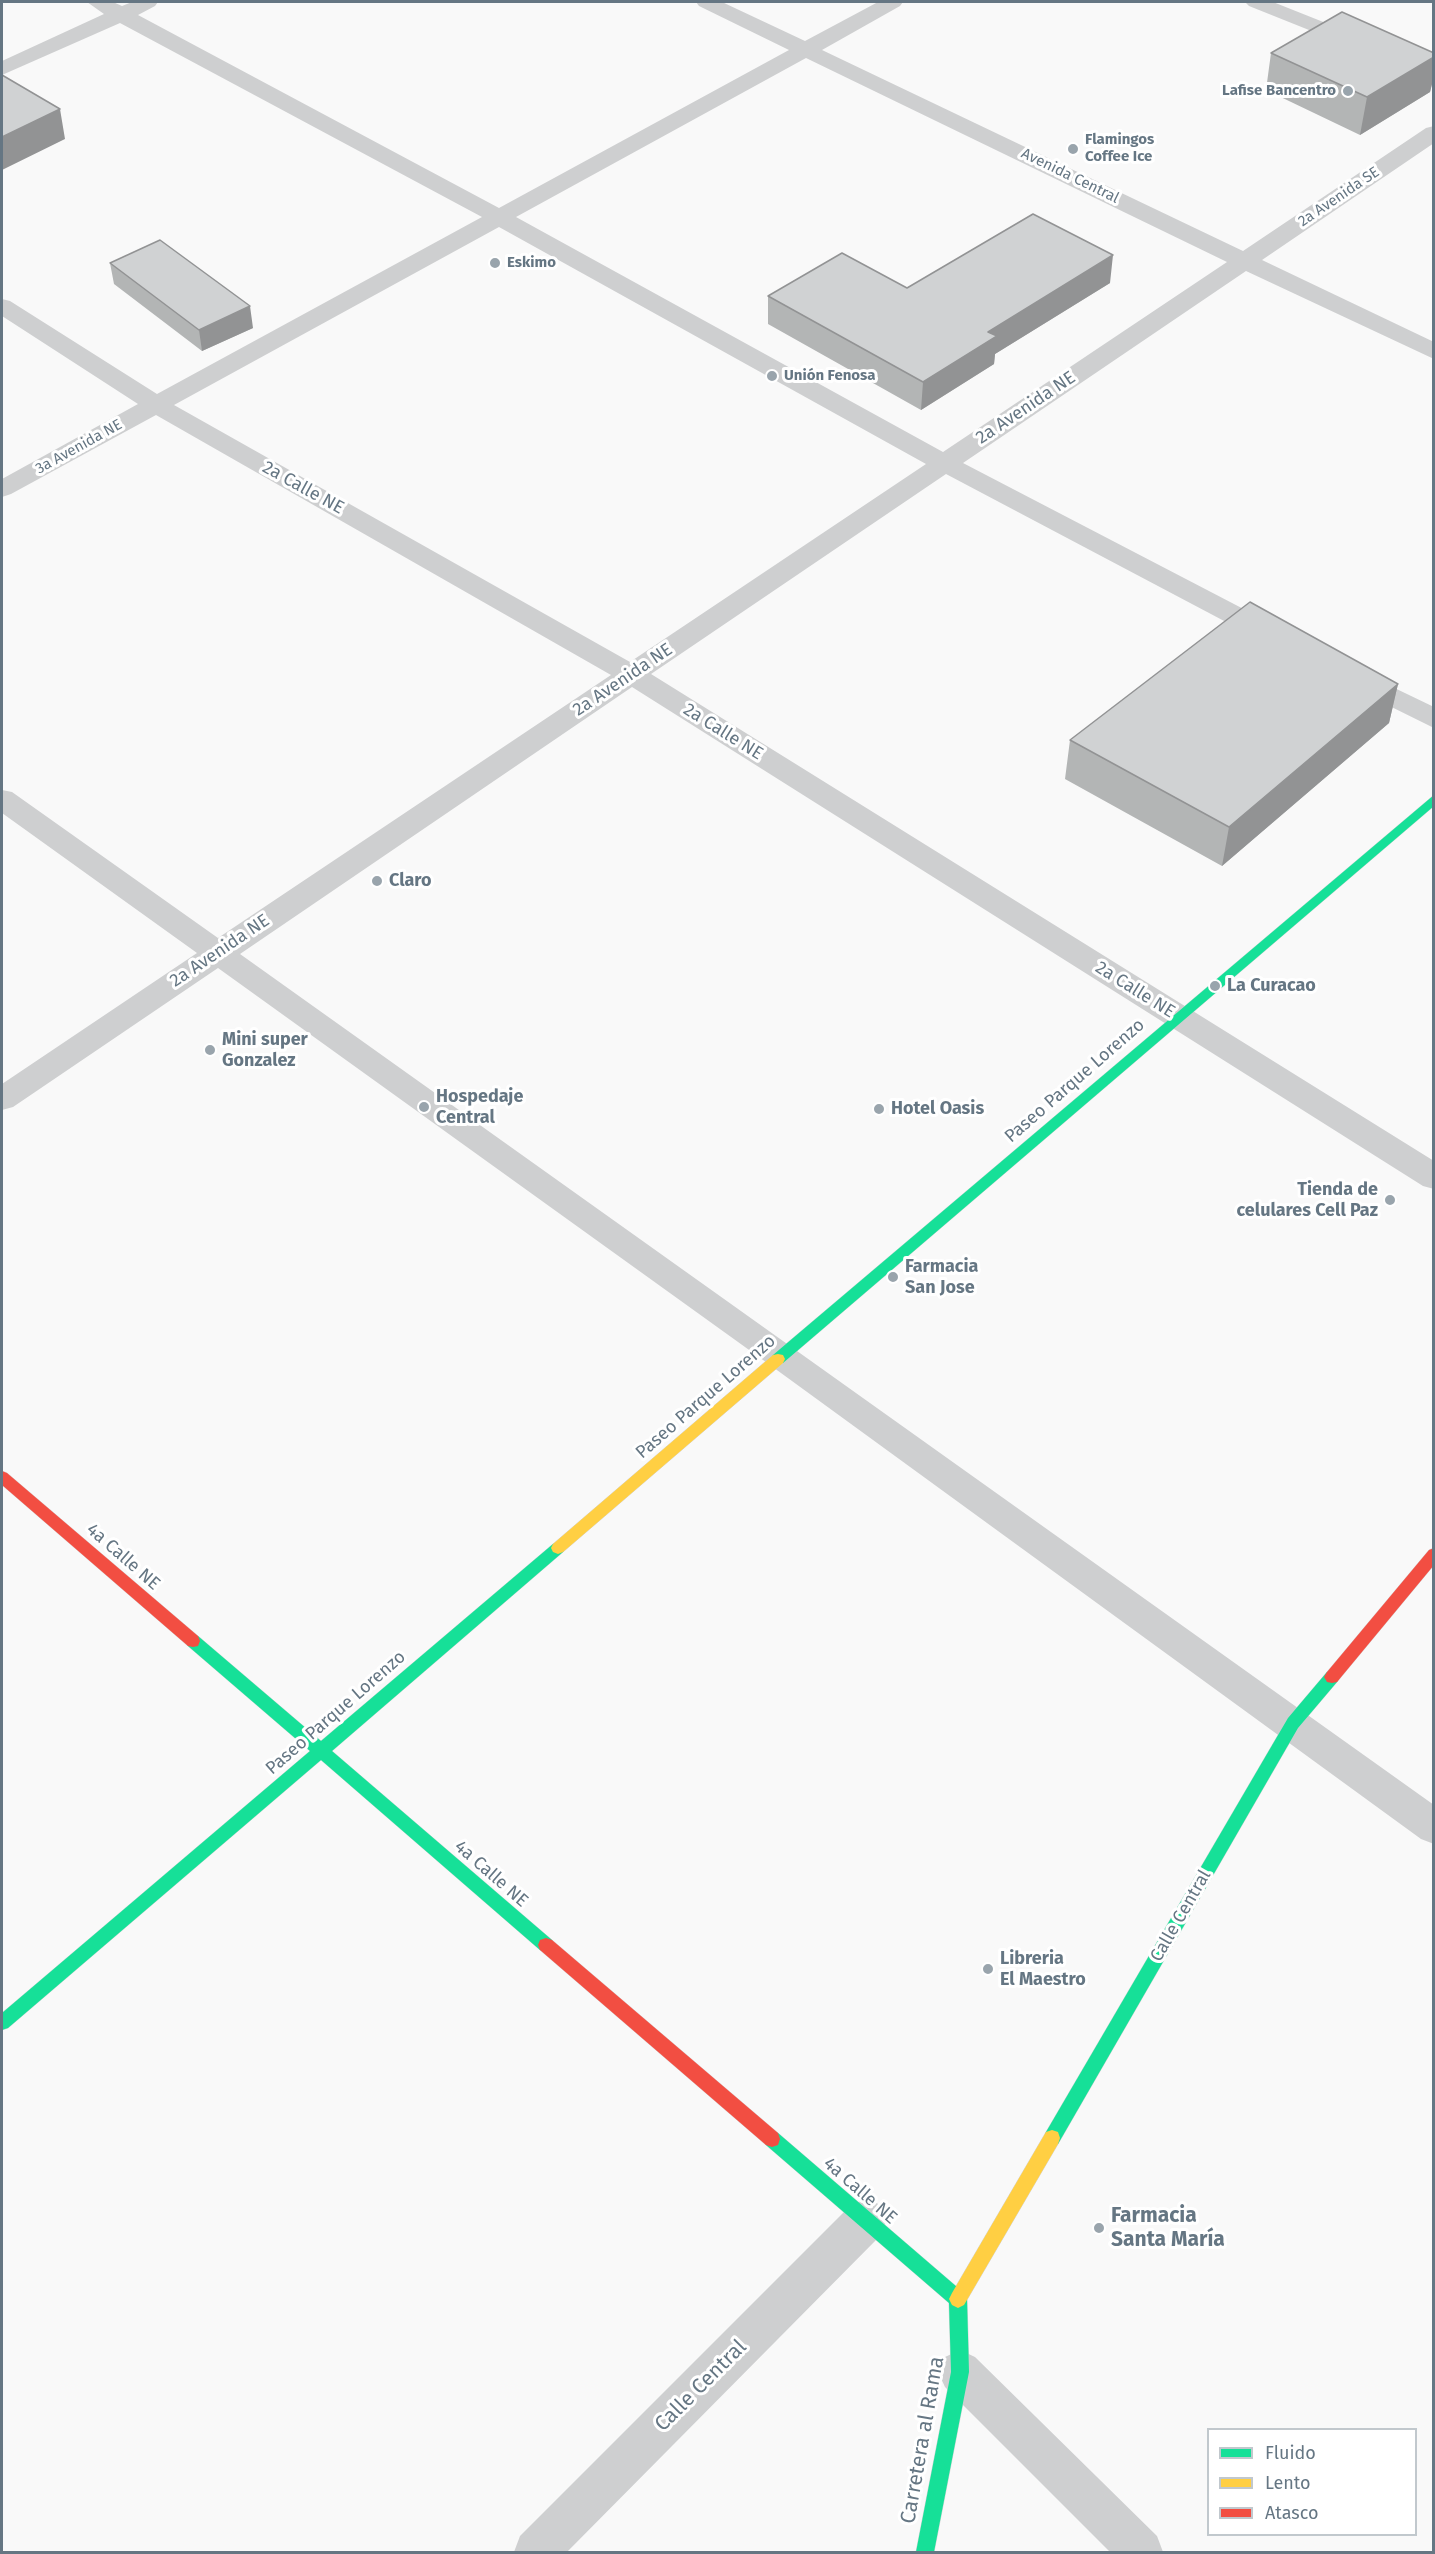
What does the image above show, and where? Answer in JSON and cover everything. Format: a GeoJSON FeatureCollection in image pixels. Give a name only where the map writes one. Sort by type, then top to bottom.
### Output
{"type":"FeatureCollection","features":[{"type":"Feature","properties":{"kind":"street"},"geometry":{"type":"LineString","coordinates":[[98,2],[499,217],[944,463],[1288,643]]}},
{"type":"Feature","properties":{"kind":"street"},"geometry":{"type":"LineString","coordinates":[[2,69],[148,2]]}},
{"type":"Feature","properties":{"kind":"street","name":"Avenida Central"},"geometry":{"type":"LineString","coordinates":[[706,2],[1434,352]]}},
{"type":"Feature","properties":{"kind":"street","name":"3a Avenida NE"},"geometry":{"type":"LineString","coordinates":[[2,489],[893,2]]}},
{"type":"Feature","properties":{"kind":"street"},"geometry":{"type":"LineString","coordinates":[[1257,2],[1434,74]]}},
{"type":"Feature","properties":{"kind":"street","name":"2a Avenida SE"},"geometry":{"type":"LineString","coordinates":[[1245,261],[1434,133]]}},
{"type":"Feature","properties":{"kind":"street","name":"2a Avenida NE"},"geometry":{"type":"LineString","coordinates":[[2,1099],[1245,261]]}},
{"type":"Feature","properties":{"kind":"street","name":"2a Calle NE"},"geometry":{"type":"LineString","coordinates":[[2,306],[156,405],[631,674],[1434,1177]]}},
{"type":"Feature","properties":{"kind":"street"},"geometry":{"type":"LineString","coordinates":[[1329,664],[1434,719]]}},
{"type":"Feature","properties":{"kind":"street"},"geometry":{"type":"LineString","coordinates":[[2,799],[782,1356],[1434,1827]]}},
{"type":"Feature","properties":{"kind":"street","name":"Paseo Parque Lorenzo"},"geometry":{"type":"LineString","coordinates":[[2,2023],[1434,799]]}},
{"type":"Feature","properties":{"kind":"street","name":"4a Calle NE"},"geometry":{"type":"LineString","coordinates":[[2,1477],[958,2299]]}},
{"type":"Feature","properties":{"kind":"street","name":"Calle Central"},"geometry":{"type":"LineString","coordinates":[[958,2299],[1293,1723],[1434,1554]]}},
{"type":"Feature","properties":{"kind":"street","name":"Calle Central"},"geometry":{"type":"LineString","coordinates":[[536,2553],[866,2220]]}},
{"type":"Feature","properties":{"kind":"street","name":"Carretera al Rama"},"geometry":{"type":"LineString","coordinates":[[925,2553],[960,2372],[958,2299]]}},
{"type":"Feature","properties":{"kind":"street"},"geometry":{"type":"LineString","coordinates":[[960,2372],[1141,2553]]}},
{"type":"Feature","properties":{"kind":"building"},"geometry":{"type":"Polygon","coordinates":[[[1342,12],[1434,53],[1434,57],[1367,97],[1271,53],[1342,12]]]}},
{"type":"Feature","properties":{"kind":"building"},"geometry":{"type":"Polygon","coordinates":[[[2,75],[60,109],[2,137],[2,75]]]}},
{"type":"Feature","properties":{"kind":"building"},"geometry":{"type":"Polygon","coordinates":[[[1033,214],[1113,255],[988,332],[997,336],[923,382],[768,296],[842,253],[907,288],[1033,214]]]}},
{"type":"Feature","properties":{"kind":"building"},"geometry":{"type":"Polygon","coordinates":[[[160,240],[250,306],[199,330],[110,263],[160,240]]]}},
{"type":"Feature","properties":{"kind":"building"},"geometry":{"type":"Polygon","coordinates":[[[1250,602],[1398,684],[1229,827],[1070,740],[1250,602]]]}},
{"type":"Feature","properties":{"kind":"traffic: fast"},"geometry":{"type":"LineString","coordinates":[[778,1359],[1434,799]]}},
{"type":"Feature","properties":{"kind":"traffic: fast"},"geometry":{"type":"LineString","coordinates":[[2,2023],[558,1548]]}},
{"type":"Feature","properties":{"kind":"traffic: fast"},"geometry":{"type":"LineString","coordinates":[[193,1641],[546,1945]]}},
{"type":"Feature","properties":{"kind":"traffic: fast"},"geometry":{"type":"LineString","coordinates":[[1052,2138],[1293,1723],[1332,1677]]}},
{"type":"Feature","properties":{"kind":"traffic: fast"},"geometry":{"type":"LineString","coordinates":[[772,2139],[958,2299]]}},
{"type":"Feature","properties":{"kind":"traffic: fast"},"geometry":{"type":"LineString","coordinates":[[925,2552],[960,2372],[958,2299]]}},
{"type":"Feature","properties":{"kind":"traffic: slow"},"geometry":{"type":"LineString","coordinates":[[558,1548],[778,1359]]}},
{"type":"Feature","properties":{"kind":"traffic: slow"},"geometry":{"type":"LineString","coordinates":[[958,2299],[1052,2138]]}},
{"type":"Feature","properties":{"kind":"traffic: jam"},"geometry":{"type":"LineString","coordinates":[[2,1477],[193,1641]]}},
{"type":"Feature","properties":{"kind":"traffic: jam"},"geometry":{"type":"LineString","coordinates":[[1332,1677],[1434,1554]]}},
{"type":"Feature","properties":{"kind":"traffic: jam"},"geometry":{"type":"LineString","coordinates":[[546,1945],[772,2139]]}},
{"type":"Feature","properties":{"kind":"place","name":"Lafise Bancentro"},"geometry":{"type":"Point","coordinates":[1348,91]}},
{"type":"Feature","properties":{"kind":"place","name":"Flamingos Coffee Ice"},"geometry":{"type":"Point","coordinates":[1073,149]}},
{"type":"Feature","properties":{"kind":"place","name":"Eskimo"},"geometry":{"type":"Point","coordinates":[495,263]}},
{"type":"Feature","properties":{"kind":"place","name":"Unión Fenosa"},"geometry":{"type":"Point","coordinates":[772,376]}},
{"type":"Feature","properties":{"kind":"place","name":"Claro"},"geometry":{"type":"Point","coordinates":[377,881]}},
{"type":"Feature","properties":{"kind":"place","name":"La Curacao"},"geometry":{"type":"Point","coordinates":[1215,986]}},
{"type":"Feature","properties":{"kind":"place","name":"Mini super Gonzalez"},"geometry":{"type":"Point","coordinates":[210,1050]}},
{"type":"Feature","properties":{"kind":"place","name":"Hospedaje Central"},"geometry":{"type":"Point","coordinates":[424,1107]}},
{"type":"Feature","properties":{"kind":"place","name":"Hotel Oasis"},"geometry":{"type":"Point","coordinates":[879,1109]}},
{"type":"Feature","properties":{"kind":"place","name":"Tienda de celulares Cell Paz"},"geometry":{"type":"Point","coordinates":[1390,1200]}},
{"type":"Feature","properties":{"kind":"place","name":"Farmacia San Jose"},"geometry":{"type":"Point","coordinates":[893,1277]}},
{"type":"Feature","properties":{"kind":"place","name":"Libreria El Maestro"},"geometry":{"type":"Point","coordinates":[988,1969]}},
{"type":"Feature","properties":{"kind":"place","name":"Farmacia Santa María"},"geometry":{"type":"Point","coordinates":[1099,2228]}}]}
